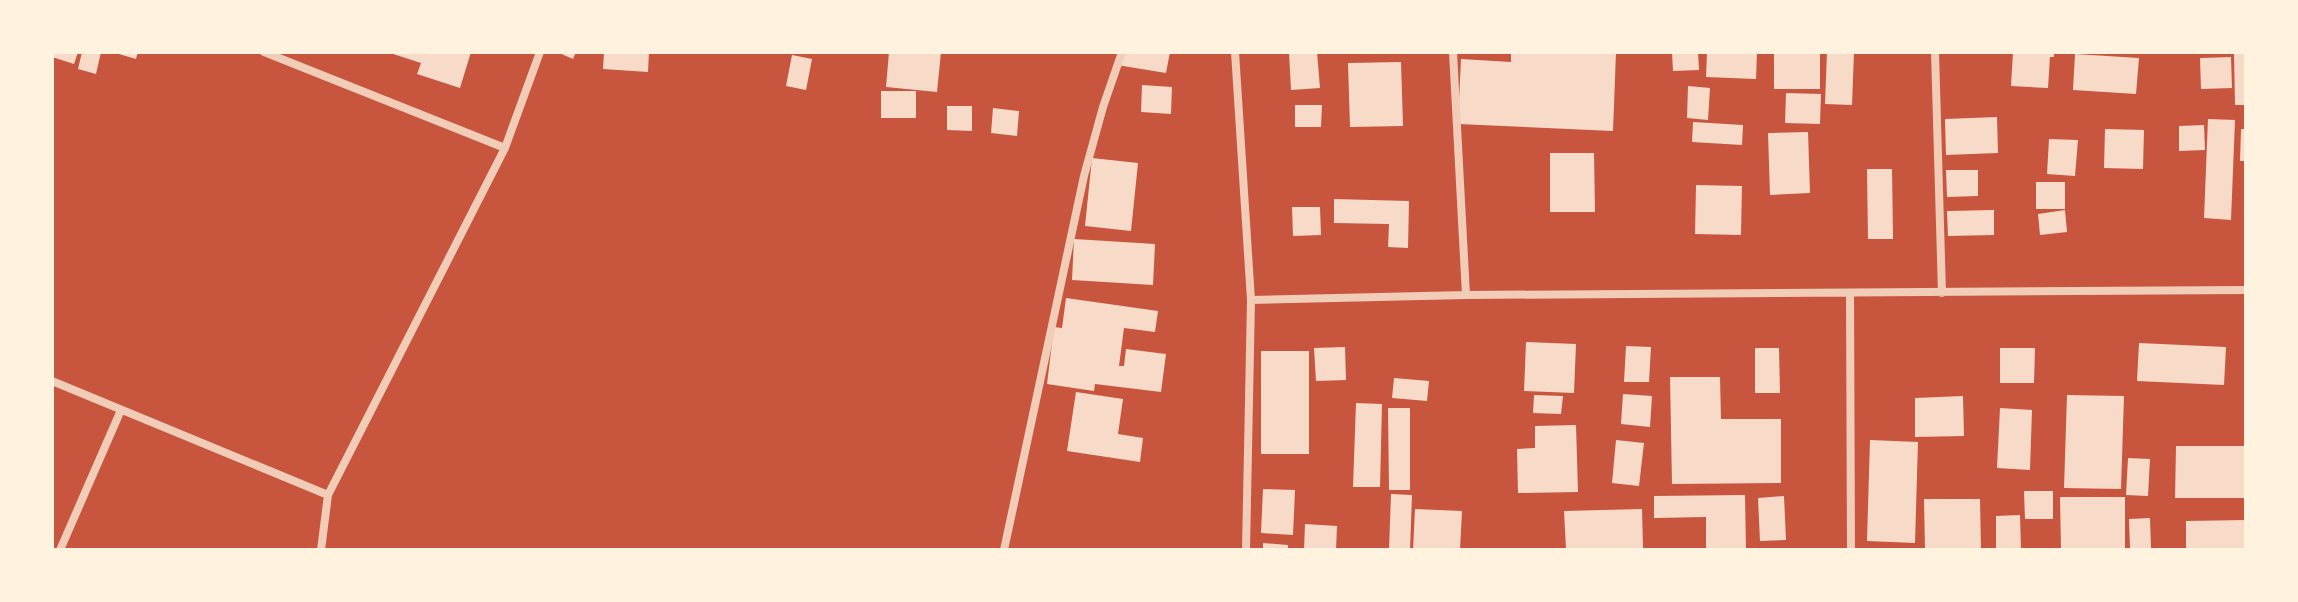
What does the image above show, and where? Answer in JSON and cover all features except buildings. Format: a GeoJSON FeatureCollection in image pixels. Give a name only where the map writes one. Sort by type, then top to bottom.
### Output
{"type":"FeatureCollection","features":[{"type":"Feature","properties":{"kind":"street"},"geometry":{"type":"LineString","coordinates":[[264,52],[505,148]]}},
{"type":"Feature","properties":{"kind":"street"},"geometry":{"type":"LineString","coordinates":[[321,550],[328,495],[505,148],[540,52]]}},
{"type":"Feature","properties":{"kind":"street"},"geometry":{"type":"LineString","coordinates":[[1004,550],[1084,176],[1122,52]]}},
{"type":"Feature","properties":{"kind":"street"},"geometry":{"type":"LineString","coordinates":[[1235,52],[1251,300],[1246,550]]}},
{"type":"Feature","properties":{"kind":"street"},"geometry":{"type":"LineString","coordinates":[[1453,52],[1466,295]]}},
{"type":"Feature","properties":{"kind":"street"},"geometry":{"type":"LineString","coordinates":[[1935,52],[1942,293]]}},
{"type":"Feature","properties":{"kind":"street"},"geometry":{"type":"LineString","coordinates":[[1251,300],[1466,295],[2246,290]]}},
{"type":"Feature","properties":{"kind":"street"},"geometry":{"type":"LineString","coordinates":[[1850,294],[1851,550]]}},
{"type":"Feature","properties":{"kind":"street"},"geometry":{"type":"LineString","coordinates":[[52,381],[328,495]]}},
{"type":"Feature","properties":{"kind":"street"},"geometry":{"type":"LineString","coordinates":[[60,550],[121,410]]}}]}
